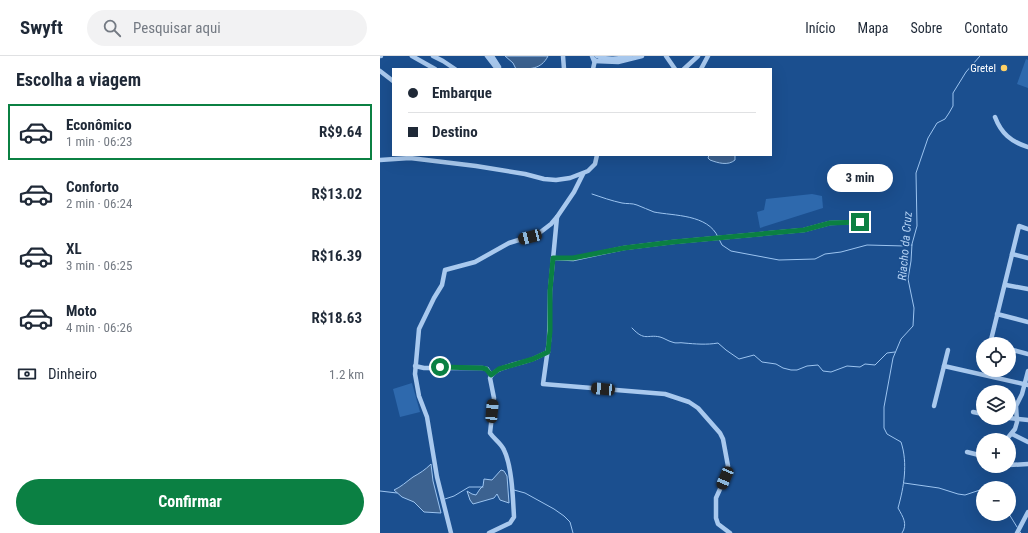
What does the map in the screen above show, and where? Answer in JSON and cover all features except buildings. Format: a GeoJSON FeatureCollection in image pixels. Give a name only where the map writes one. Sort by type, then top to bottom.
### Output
{"type":"FeatureCollection","features":[{"type":"Feature","properties":{"kind":"street"},"geometry":{"type":"LineString","coordinates":[[412,56],[433,68]]}},
{"type":"Feature","properties":{"kind":"street"},"geometry":{"type":"LineString","coordinates":[[435,56],[453,68]]}},
{"type":"Feature","properties":{"kind":"street"},"geometry":{"type":"LineString","coordinates":[[488,56],[497,68]]}},
{"type":"Feature","properties":{"kind":"street"},"geometry":{"type":"LineString","coordinates":[[492,56],[498,64],[498,68]]}},
{"type":"Feature","properties":{"kind":"street"},"geometry":{"type":"LineString","coordinates":[[563,56],[564,68]]}},
{"type":"Feature","properties":{"kind":"street"},"geometry":{"type":"LineString","coordinates":[[613,59],[630,56]]}},
{"type":"Feature","properties":{"kind":"street"},"geometry":{"type":"LineString","coordinates":[[593,68],[595,57],[613,59],[622,62],[642,56]]}},
{"type":"Feature","properties":{"kind":"street"},"geometry":{"type":"LineString","coordinates":[[666,56],[674,68]]}},
{"type":"Feature","properties":{"kind":"street"},"geometry":{"type":"LineString","coordinates":[[685,68],[698,56]]}},
{"type":"Feature","properties":{"kind":"street"},"geometry":{"type":"LineString","coordinates":[[702,68],[708,56]]}},
{"type":"Feature","properties":{"kind":"street"},"geometry":{"type":"LineString","coordinates":[[380,71],[392,81]]}},
{"type":"Feature","properties":{"kind":"street"},"geometry":{"type":"LineString","coordinates":[[995,117],[999,128],[1004,133],[1017,142],[1028,147]]}},
{"type":"Feature","properties":{"kind":"street"},"geometry":{"type":"LineString","coordinates":[[380,160],[410,158],[491,168],[556,180],[583,174],[595,164],[597,156]]}},
{"type":"Feature","properties":{"kind":"street"},"geometry":{"type":"LineString","coordinates":[[451,533],[437,476],[427,417],[416,386],[415,366],[419,329],[442,285],[445,270],[475,262],[509,243],[538,234],[551,224],[557,217],[574,192],[583,174]]}},
{"type":"Feature","properties":{"kind":"street"},"geometry":{"type":"LineString","coordinates":[[557,217],[550,291],[550,331],[543,384],[665,394],[689,402],[698,408],[720,433],[723,439],[728,466],[725,478],[716,498],[716,518],[718,524],[730,533]]}},
{"type":"Feature","properties":{"kind":"street"},"geometry":{"type":"LineString","coordinates":[[553,258],[573,258],[624,248],[673,242],[804,230],[830,223],[860,222]]}},
{"type":"Feature","properties":{"kind":"street"},"geometry":{"type":"LineString","coordinates":[[992,337],[1006,284],[1019,226],[1028,229]]}},
{"type":"Feature","properties":{"kind":"street"},"geometry":{"type":"LineString","coordinates":[[1012,254],[1028,258]]}},
{"type":"Feature","properties":{"kind":"street"},"geometry":{"type":"LineString","coordinates":[[1006,284],[1028,289]]}},
{"type":"Feature","properties":{"kind":"street"},"geometry":{"type":"LineString","coordinates":[[997,314],[1028,322]]}},
{"type":"Feature","properties":{"kind":"street"},"geometry":{"type":"LineString","coordinates":[[934,406],[948,350]]}},
{"type":"Feature","properties":{"kind":"street"},"geometry":{"type":"LineString","coordinates":[[1016,351],[1028,354]]}},
{"type":"Feature","properties":{"kind":"street"},"geometry":{"type":"LineString","coordinates":[[489,533],[510,523],[514,518],[506,455],[501,444],[490,432],[494,398],[490,383],[491,375],[499,369],[533,359],[548,352]]}},
{"type":"Feature","properties":{"kind":"street"},"geometry":{"type":"LineString","coordinates":[[415,366],[424,368],[482,368],[486,369],[491,375]]}},
{"type":"Feature","properties":{"kind":"street"},"geometry":{"type":"LineString","coordinates":[[944,366],[976,374]]}},
{"type":"Feature","properties":{"kind":"street"},"geometry":{"type":"LineString","coordinates":[[1016,406],[1026,385],[1028,371]]}},
{"type":"Feature","properties":{"kind":"street"},"geometry":{"type":"LineString","coordinates":[[990,377],[1026,385]]}},
{"type":"Feature","properties":{"kind":"street"},"geometry":{"type":"LineString","coordinates":[[1016,419],[1028,420]]}},
{"type":"Feature","properties":{"kind":"street"},"geometry":{"type":"LineString","coordinates":[[1016,436],[1028,442]]}},
{"type":"Feature","properties":{"kind":"street"},"geometry":{"type":"LineString","coordinates":[[966,452],[976,454]]}},
{"type":"Feature","properties":{"kind":"street"},"geometry":{"type":"LineString","coordinates":[[1016,465],[1028,464]]}},
{"type":"Feature","properties":{"kind":"street"},"geometry":{"type":"LineString","coordinates":[[1017,533],[1027,515]]}},
{"type":"Feature","properties":{"kind":"shaded area"},"geometry":{"type":"Polygon","coordinates":[[[505,56],[548,56],[542,64],[534,68],[516,68],[513,63],[505,56]]]}},
{"type":"Feature","properties":{"kind":"shaded area"},"geometry":{"type":"Polygon","coordinates":[[[1026,59],[1028,60],[1028,88],[1017,84],[1026,59]]]}},
{"type":"Feature","properties":{"kind":"shaded area"},"geometry":{"type":"Polygon","coordinates":[[[709,156],[735,156],[735,160],[729,163],[720,163],[708,158],[709,156]]]}},
{"type":"Feature","properties":{"kind":"shaded area"},"geometry":{"type":"Polygon","coordinates":[[[812,194],[822,196],[823,208],[760,228],[757,212],[764,210],[766,199],[812,194]]]}},
{"type":"Feature","properties":{"kind":"shaded area"},"geometry":{"type":"Polygon","coordinates":[[[412,383],[420,412],[400,417],[393,389],[412,383]]]}},
{"type":"Feature","properties":{"kind":"shaded area"},"geometry":{"type":"Polygon","coordinates":[[[431,464],[433,481],[441,513],[424,512],[414,502],[402,497],[394,490],[431,464]]]}},
{"type":"Feature","properties":{"kind":"shaded area"},"geometry":{"type":"Polygon","coordinates":[[[501,470],[504,471],[507,476],[509,503],[500,500],[497,494],[494,498],[473,504],[467,491],[476,495],[483,486],[484,479],[492,480],[501,470]]]}},
{"type":"Feature","properties":{"kind":"waterway","name":"Riacho da Cruz"},"geometry":{"type":"LineString","coordinates":[[902,533],[905,524],[898,508],[902,492],[905,467],[903,450],[901,442],[887,434],[884,428],[884,407],[893,358],[901,339],[913,326],[914,308],[908,279],[912,244],[917,226],[916,173],[928,138],[937,123],[945,119],[949,113],[953,106],[953,93],[966,72],[980,56]]}},
{"type":"Feature","properties":{"kind":"waterway"},"geometry":{"type":"LineString","coordinates":[[592,194],[618,202],[635,204],[654,212],[690,217],[699,220],[713,229],[718,237]]}},
{"type":"Feature","properties":{"kind":"waterway"},"geometry":{"type":"LineString","coordinates":[[719,239],[722,245],[731,251],[779,260],[815,259],[825,254],[841,252],[867,245],[912,245]]}},
{"type":"Feature","properties":{"kind":"waterway"},"geometry":{"type":"LineString","coordinates":[[632,328],[640,335],[646,337],[656,336],[675,343],[718,343],[739,359],[754,355],[762,362],[776,364],[791,370],[818,365],[823,371],[831,372],[847,366],[860,367],[865,364],[875,365],[887,353],[895,352]]}},
{"type":"Feature","properties":{"kind":"waterway"},"geometry":{"type":"LineString","coordinates":[[904,483],[939,488],[965,495],[976,491]]}},
{"type":"Feature","properties":{"kind":"waterway"},"geometry":{"type":"LineString","coordinates":[[445,499],[454,496],[469,487],[483,487]]}},
{"type":"Feature","properties":{"kind":"waterway"},"geometry":{"type":"LineString","coordinates":[[514,490],[525,493],[564,516],[570,522],[573,533]]}},
{"type":"Feature","properties":{"kind":"waterway"},"geometry":{"type":"LineString","coordinates":[[380,491],[397,493]]}},
{"type":"Feature","properties":{"kind":"waterway"},"geometry":{"type":"LineString","coordinates":[[1013,521],[1017,527]]}},
{"type":"Feature","properties":{"kind":"place","name":"Gretel"},"geometry":{"type":"Point","coordinates":[1004,68]}},
{"type":"Feature","properties":{"kind":"route"},"geometry":{"type":"LineString","coordinates":[[440,367],[482,368],[486,369],[491,375],[499,369],[533,359],[548,352],[550,331],[549,305],[553,258],[562,259],[587,257],[624,248],[804,230],[830,223],[860,222]]}}]}
